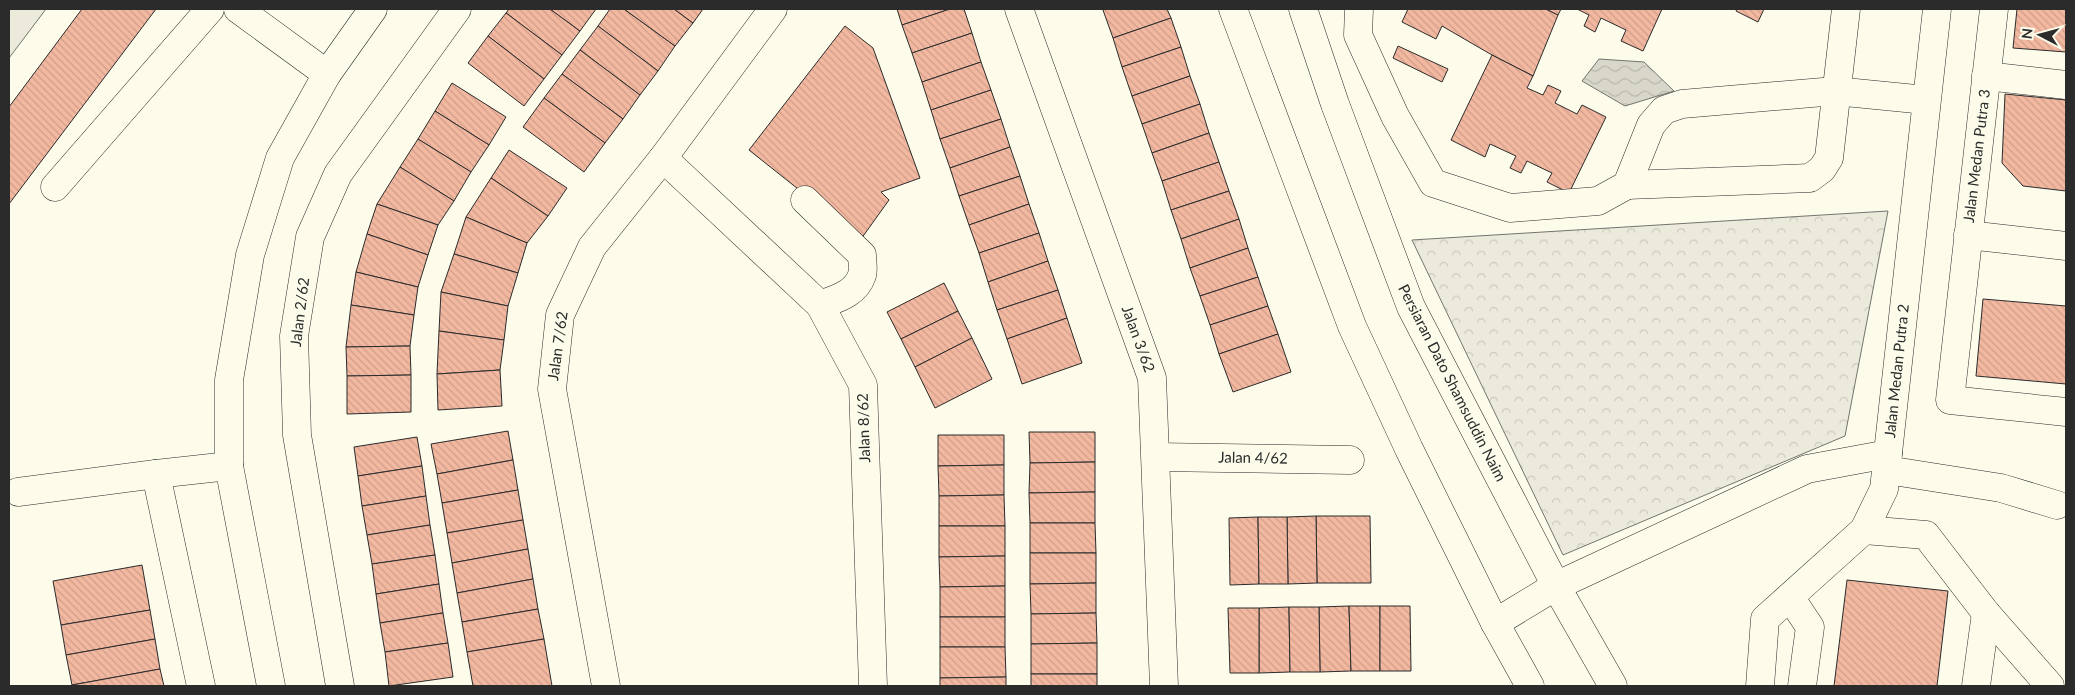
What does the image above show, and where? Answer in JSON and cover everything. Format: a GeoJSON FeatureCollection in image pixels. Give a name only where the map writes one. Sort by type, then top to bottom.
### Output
{"type":"FeatureCollection","features":[{"type":"Feature","properties":{"kind":"street"},"geometry":{"type":"LineString","coordinates":[[55,187],[210,9]]}},
{"type":"Feature","properties":{"kind":"street"},"geometry":{"type":"LineString","coordinates":[[238,9],[327,74]]}},
{"type":"Feature","properties":{"kind":"street"},"geometry":{"type":"LineString","coordinates":[[271,686],[229,466],[230,380],[250,256],[280,158],[327,74],[373,9]]}},
{"type":"Feature","properties":{"kind":"street","name":"Jalan 2/62"},"geometry":{"type":"LineString","coordinates":[[340,686],[297,435],[294,336],[310,237],[338,174],[457,9]]}},
{"type":"Feature","properties":{"kind":"street","name":"Jalan 7/62"},"geometry":{"type":"LineString","coordinates":[[606,686],[552,389],[560,314],[592,247],[663,158],[773,9]]}},
{"type":"Feature","properties":{"kind":"street","name":"Jalan 3/62"},"geometry":{"type":"LineString","coordinates":[[1019,9],[1152,378],[1164,686]]}},
{"type":"Feature","properties":{"kind":"street"},"geometry":{"type":"LineString","coordinates":[[1233,9],[1352,326],[1409,449],[1495,623],[1530,686]]}},
{"type":"Feature","properties":{"kind":"street","name":"Persiaran Dato Shamsuddin Naim"},"geometry":{"type":"LineString","coordinates":[[1303,9],[1335,104],[1411,307],[1556,586],[1613,686]]}},
{"type":"Feature","properties":{"kind":"street"},"geometry":{"type":"LineString","coordinates":[[1359,9],[1358,35],[1395,116],[1433,183],[1510,208],[1598,201],[1627,186],[1810,178],[1822,170],[1829,158],[1835,91],[1846,9]]}},
{"type":"Feature","properties":{"kind":"street","name":"Jalan Medan Putra 2"},"geometry":{"type":"LineString","coordinates":[[1495,623],[1556,586],[1808,469],[1888,462],[1926,100],[1938,9]]}},
{"type":"Feature","properties":{"kind":"street","name":"Jalan Medan Putra 3"},"geometry":{"type":"LineString","coordinates":[[1994,9],[1968,235],[2066,246]]}},
{"type":"Feature","properties":{"kind":"street"},"geometry":{"type":"LineString","coordinates":[[1986,76],[2066,85]]}},
{"type":"Feature","properties":{"kind":"street"},"geometry":{"type":"LineString","coordinates":[[1627,186],[1651,125],[1664,110],[1682,104],[1835,91],[1926,100]]}},
{"type":"Feature","properties":{"kind":"street","name":"Jalan 8/62"},"geometry":{"type":"LineString","coordinates":[[663,158],[820,305],[863,385],[873,686]]}},
{"type":"Feature","properties":{"kind":"street"},"geometry":{"type":"LineString","coordinates":[[805,200],[862,255],[862,275],[855,288],[844,296],[820,305]]}},
{"type":"Feature","properties":{"kind":"street"},"geometry":{"type":"LineString","coordinates":[[1968,235],[1950,400],[2066,412]]}},
{"type":"Feature","properties":{"kind":"street","name":"Jalan 4/62"},"geometry":{"type":"LineString","coordinates":[[1156,457],[1350,460]]}},
{"type":"Feature","properties":{"kind":"street"},"geometry":{"type":"LineString","coordinates":[[1760,686],[1765,619],[1864,530],[1884,489],[1888,462],[2001,488],[2057,505]]}},
{"type":"Feature","properties":{"kind":"street"},"geometry":{"type":"LineString","coordinates":[[18,492],[229,466]]}},
{"type":"Feature","properties":{"kind":"street"},"geometry":{"type":"LineString","coordinates":[[156,474],[201,686]]}},
{"type":"Feature","properties":{"kind":"street"},"geometry":{"type":"LineString","coordinates":[[1864,530],[1926,534],[1986,613],[2050,686]]}},
{"type":"Feature","properties":{"kind":"street"},"geometry":{"type":"LineString","coordinates":[[1790,597],[1810,627],[1802,686]]}},
{"type":"Feature","properties":{"kind":"street"},"geometry":{"type":"LineString","coordinates":[[1976,686],[1986,613]]}},
{"type":"Feature","properties":{"kind":"green space"},"geometry":{"type":"Polygon","coordinates":[[[9,9],[46,9],[9,58],[9,9]]]}},
{"type":"Feature","properties":{"kind":"green space"},"geometry":{"type":"Polygon","coordinates":[[[1888,211],[1845,436],[1563,555],[1412,240],[1888,211]]]}},
{"type":"Feature","properties":{"kind":"water"},"geometry":{"type":"Polygon","coordinates":[[[1599,59],[1644,62],[1674,91],[1625,106],[1582,81],[1599,59]]]}},
{"type":"Feature","properties":{"kind":"building"},"geometry":{"type":"Polygon","coordinates":[[[82,9],[156,9],[9,204],[9,107],[82,9]]]}},
{"type":"Feature","properties":{"kind":"building"},"geometry":{"type":"Polygon","coordinates":[[[509,9],[550,9],[580,31],[562,55],[506,13],[509,9]]]}},
{"type":"Feature","properties":{"kind":"building"},"geometry":{"type":"Polygon","coordinates":[[[550,9],[596,9],[580,31],[550,9]]]}},
{"type":"Feature","properties":{"kind":"building"},"geometry":{"type":"Polygon","coordinates":[[[610,9],[624,9],[675,46],[658,71],[598,26],[610,9]]]}},
{"type":"Feature","properties":{"kind":"building"},"geometry":{"type":"Polygon","coordinates":[[[624,9],[674,9],[693,23],[675,46],[624,9]]]}},
{"type":"Feature","properties":{"kind":"building"},"geometry":{"type":"Polygon","coordinates":[[[674,9],[703,9],[693,23],[674,9]]]}},
{"type":"Feature","properties":{"kind":"building"},"geometry":{"type":"Polygon","coordinates":[[[897,9],[950,9],[902,25],[897,9]]]}},
{"type":"Feature","properties":{"kind":"building"},"geometry":{"type":"Polygon","coordinates":[[[950,9],[964,9],[972,33],[912,53],[902,25],[950,9]]]}},
{"type":"Feature","properties":{"kind":"building"},"geometry":{"type":"Polygon","coordinates":[[[1167,9],[1171,18],[1113,38],[1103,10],[1167,9]]]}},
{"type":"Feature","properties":{"kind":"building"},"geometry":{"type":"Polygon","coordinates":[[[1408,9],[1546,9],[1558,15],[1533,76],[1442,26],[1436,39],[1402,22],[1408,9]]]}},
{"type":"Feature","properties":{"kind":"building"},"geometry":{"type":"Polygon","coordinates":[[[1546,9],[1561,9],[1558,15],[1546,9]]]}},
{"type":"Feature","properties":{"kind":"building"},"geometry":{"type":"Polygon","coordinates":[[[1577,9],[1662,9],[1643,51],[1621,41],[1626,30],[1601,18],[1595,32],[1584,26],[1589,15],[1577,9]]]}},
{"type":"Feature","properties":{"kind":"building"},"geometry":{"type":"Polygon","coordinates":[[[1737,9],[1764,9],[1758,22],[1736,11],[1737,9]]]}},
{"type":"Feature","properties":{"kind":"building"},"geometry":{"type":"Polygon","coordinates":[[[2017,9],[2066,9],[2066,52],[2013,48],[2017,9]]]}},
{"type":"Feature","properties":{"kind":"building"},"geometry":{"type":"Polygon","coordinates":[[[506,13],[562,55],[544,79],[488,36],[506,13]]]}},
{"type":"Feature","properties":{"kind":"building"},"geometry":{"type":"Polygon","coordinates":[[[1171,18],[1181,47],[1122,67],[1113,38],[1171,18]]]}},
{"type":"Feature","properties":{"kind":"building"},"geometry":{"type":"Polygon","coordinates":[[[598,26],[658,71],[640,95],[580,50],[598,26]]]}},
{"type":"Feature","properties":{"kind":"building"},"geometry":{"type":"Polygon","coordinates":[[[845,26],[873,48],[920,178],[881,192],[889,200],[861,239],[749,150],[845,26]]]}},
{"type":"Feature","properties":{"kind":"building"},"geometry":{"type":"Polygon","coordinates":[[[972,33],[981,62],[922,82],[912,53],[972,33]]]}},
{"type":"Feature","properties":{"kind":"building"},"geometry":{"type":"Polygon","coordinates":[[[488,36],[544,79],[524,106],[468,63],[488,36]]]}},
{"type":"Feature","properties":{"kind":"building"},"geometry":{"type":"Polygon","coordinates":[[[1398,46],[1448,69],[1442,82],[1393,58],[1398,46]]]}},
{"type":"Feature","properties":{"kind":"building"},"geometry":{"type":"Polygon","coordinates":[[[1181,47],[1190,76],[1132,96],[1122,67],[1181,47]]]}},
{"type":"Feature","properties":{"kind":"building"},"geometry":{"type":"Polygon","coordinates":[[[580,50],[640,95],[623,119],[562,74],[580,50]]]}},
{"type":"Feature","properties":{"kind":"building"},"geometry":{"type":"Polygon","coordinates":[[[1492,55],[1533,76],[1527,88],[1543,95],[1548,85],[1561,91],[1555,103],[1577,114],[1582,105],[1606,117],[1569,193],[1547,182],[1552,173],[1527,161],[1521,173],[1510,168],[1516,156],[1490,144],[1485,157],[1451,140],[1492,55]]]}},
{"type":"Feature","properties":{"kind":"building"},"geometry":{"type":"Polygon","coordinates":[[[981,62],[991,90],[931,110],[922,82],[981,62]]]}},
{"type":"Feature","properties":{"kind":"building"},"geometry":{"type":"Polygon","coordinates":[[[562,74],[623,119],[605,143],[544,98],[562,74]]]}},
{"type":"Feature","properties":{"kind":"building"},"geometry":{"type":"Polygon","coordinates":[[[1190,76],[1200,104],[1142,124],[1132,96],[1190,76]]]}},
{"type":"Feature","properties":{"kind":"building"},"geometry":{"type":"Polygon","coordinates":[[[452,83],[506,117],[489,145],[435,111],[452,83]]]}},
{"type":"Feature","properties":{"kind":"building"},"geometry":{"type":"Polygon","coordinates":[[[991,90],[1001,119],[940,139],[931,110],[991,90]]]}},
{"type":"Feature","properties":{"kind":"building"},"geometry":{"type":"Polygon","coordinates":[[[2005,94],[2066,100],[2066,191],[2023,186],[2002,163],[2005,94]]]}},
{"type":"Feature","properties":{"kind":"building"},"geometry":{"type":"Polygon","coordinates":[[[544,98],[605,143],[584,172],[523,127],[544,98]]]}},
{"type":"Feature","properties":{"kind":"building"},"geometry":{"type":"Polygon","coordinates":[[[1200,104],[1209,133],[1152,153],[1142,124],[1200,104]]]}},
{"type":"Feature","properties":{"kind":"building"},"geometry":{"type":"Polygon","coordinates":[[[435,111],[489,145],[471,172],[418,139],[435,111]]]}},
{"type":"Feature","properties":{"kind":"building"},"geometry":{"type":"Polygon","coordinates":[[[1001,119],[1010,147],[950,168],[940,139],[1001,119]]]}},
{"type":"Feature","properties":{"kind":"building"},"geometry":{"type":"Polygon","coordinates":[[[1209,133],[1219,162],[1162,181],[1152,153],[1209,133]]]}},
{"type":"Feature","properties":{"kind":"building"},"geometry":{"type":"Polygon","coordinates":[[[418,139],[471,172],[454,201],[400,167],[418,139]]]}},
{"type":"Feature","properties":{"kind":"building"},"geometry":{"type":"Polygon","coordinates":[[[1010,147],[1020,176],[959,196],[950,168],[1010,147]]]}},
{"type":"Feature","properties":{"kind":"building"},"geometry":{"type":"Polygon","coordinates":[[[509,150],[567,188],[548,216],[491,178],[509,150]]]}},
{"type":"Feature","properties":{"kind":"building"},"geometry":{"type":"Polygon","coordinates":[[[1219,162],[1229,191],[1171,210],[1162,181],[1219,162]]]}},
{"type":"Feature","properties":{"kind":"building"},"geometry":{"type":"Polygon","coordinates":[[[400,167],[454,201],[438,225],[377,204],[400,167]]]}},
{"type":"Feature","properties":{"kind":"building"},"geometry":{"type":"Polygon","coordinates":[[[1020,176],[1029,204],[969,225],[959,196],[1020,176]]]}},
{"type":"Feature","properties":{"kind":"building"},"geometry":{"type":"Polygon","coordinates":[[[491,178],[548,216],[527,243],[466,217],[491,178]]]}},
{"type":"Feature","properties":{"kind":"building"},"geometry":{"type":"Polygon","coordinates":[[[1229,191],[1239,219],[1181,239],[1171,210],[1229,191]]]}},
{"type":"Feature","properties":{"kind":"building"},"geometry":{"type":"Polygon","coordinates":[[[377,204],[438,225],[428,255],[367,234],[377,204]]]}},
{"type":"Feature","properties":{"kind":"building"},"geometry":{"type":"Polygon","coordinates":[[[1029,204],[1039,233],[979,253],[969,225],[1029,204]]]}},
{"type":"Feature","properties":{"kind":"building"},"geometry":{"type":"Polygon","coordinates":[[[466,217],[527,243],[518,273],[454,254],[466,217]]]}},
{"type":"Feature","properties":{"kind":"building"},"geometry":{"type":"Polygon","coordinates":[[[1239,219],[1248,248],[1190,268],[1181,239],[1239,219]]]}},
{"type":"Feature","properties":{"kind":"building"},"geometry":{"type":"Polygon","coordinates":[[[1039,233],[1048,261],[988,282],[979,253],[1039,233]]]}},
{"type":"Feature","properties":{"kind":"building"},"geometry":{"type":"Polygon","coordinates":[[[367,234],[428,255],[418,287],[356,272],[367,234]]]}},
{"type":"Feature","properties":{"kind":"building"},"geometry":{"type":"Polygon","coordinates":[[[1248,248],[1258,277],[1200,296],[1190,268],[1248,248]]]}},
{"type":"Feature","properties":{"kind":"building"},"geometry":{"type":"Polygon","coordinates":[[[454,254],[518,273],[508,306],[441,292],[454,254]]]}},
{"type":"Feature","properties":{"kind":"building"},"geometry":{"type":"Polygon","coordinates":[[[1048,261],[1058,290],[997,310],[988,282],[1048,261]]]}},
{"type":"Feature","properties":{"kind":"building"},"geometry":{"type":"Polygon","coordinates":[[[356,272],[418,287],[414,315],[351,305],[356,272]]]}},
{"type":"Feature","properties":{"kind":"building"},"geometry":{"type":"Polygon","coordinates":[[[1258,277],[1268,306],[1210,325],[1200,296],[1258,277]]]}},
{"type":"Feature","properties":{"kind":"building"},"geometry":{"type":"Polygon","coordinates":[[[944,283],[958,311],[901,339],[887,312],[944,283]]]}},
{"type":"Feature","properties":{"kind":"building"},"geometry":{"type":"Polygon","coordinates":[[[1058,290],[1067,318],[1007,339],[997,310],[1058,290]]]}},
{"type":"Feature","properties":{"kind":"building"},"geometry":{"type":"Polygon","coordinates":[[[441,292],[508,306],[504,340],[439,331],[441,292]]]}},
{"type":"Feature","properties":{"kind":"building"},"geometry":{"type":"Polygon","coordinates":[[[1983,299],[2066,306],[2066,384],[1976,376],[1983,299]]]}},
{"type":"Feature","properties":{"kind":"building"},"geometry":{"type":"Polygon","coordinates":[[[351,305],[414,315],[410,346],[346,347],[351,305]]]}},
{"type":"Feature","properties":{"kind":"building"},"geometry":{"type":"Polygon","coordinates":[[[1268,306],[1278,334],[1219,354],[1210,325],[1268,306]]]}},
{"type":"Feature","properties":{"kind":"building"},"geometry":{"type":"Polygon","coordinates":[[[958,311],[972,338],[915,367],[901,339],[958,311]]]}},
{"type":"Feature","properties":{"kind":"building"},"geometry":{"type":"Polygon","coordinates":[[[1067,318],[1082,363],[1022,384],[1007,339],[1067,318]]]}},
{"type":"Feature","properties":{"kind":"building"},"geometry":{"type":"Polygon","coordinates":[[[439,331],[504,340],[500,370],[437,374],[439,331]]]}},
{"type":"Feature","properties":{"kind":"building"},"geometry":{"type":"Polygon","coordinates":[[[1278,334],[1291,372],[1233,392],[1219,354],[1278,334]]]}},
{"type":"Feature","properties":{"kind":"building"},"geometry":{"type":"Polygon","coordinates":[[[972,338],[992,379],[935,408],[915,367],[972,338]]]}},
{"type":"Feature","properties":{"kind":"building"},"geometry":{"type":"Polygon","coordinates":[[[410,346],[411,375],[347,376],[346,347],[410,346]]]}},
{"type":"Feature","properties":{"kind":"building"},"geometry":{"type":"Polygon","coordinates":[[[500,370],[502,406],[438,410],[437,374],[500,370]]]}},
{"type":"Feature","properties":{"kind":"building"},"geometry":{"type":"Polygon","coordinates":[[[411,375],[411,412],[347,414],[347,376],[411,375]]]}},
{"type":"Feature","properties":{"kind":"building"},"geometry":{"type":"Polygon","coordinates":[[[508,431],[513,460],[437,474],[431,444],[508,431]]]}},
{"type":"Feature","properties":{"kind":"building"},"geometry":{"type":"Polygon","coordinates":[[[1029,432],[1095,432],[1095,462],[1030,463],[1029,432]]]}},
{"type":"Feature","properties":{"kind":"building"},"geometry":{"type":"Polygon","coordinates":[[[938,435],[1004,435],[1004,465],[938,466],[938,435]]]}},
{"type":"Feature","properties":{"kind":"building"},"geometry":{"type":"Polygon","coordinates":[[[417,437],[422,466],[358,476],[354,447],[417,437]]]}},
{"type":"Feature","properties":{"kind":"building"},"geometry":{"type":"Polygon","coordinates":[[[513,460],[518,490],[442,503],[437,474],[513,460]]]}},
{"type":"Feature","properties":{"kind":"building"},"geometry":{"type":"Polygon","coordinates":[[[1095,462],[1095,492],[1029,493],[1030,463],[1095,462]]]}},
{"type":"Feature","properties":{"kind":"building"},"geometry":{"type":"Polygon","coordinates":[[[1004,465],[1004,495],[939,496],[938,466],[1004,465]]]}},
{"type":"Feature","properties":{"kind":"building"},"geometry":{"type":"Polygon","coordinates":[[[422,466],[426,496],[362,506],[358,476],[422,466]]]}},
{"type":"Feature","properties":{"kind":"building"},"geometry":{"type":"Polygon","coordinates":[[[518,490],[523,520],[447,533],[442,503],[518,490]]]}},
{"type":"Feature","properties":{"kind":"building"},"geometry":{"type":"Polygon","coordinates":[[[1095,492],[1095,523],[1030,523],[1029,493],[1095,492]]]}},
{"type":"Feature","properties":{"kind":"building"},"geometry":{"type":"Polygon","coordinates":[[[1004,495],[1005,526],[939,526],[939,496],[1004,495]]]}},
{"type":"Feature","properties":{"kind":"building"},"geometry":{"type":"Polygon","coordinates":[[[426,496],[430,525],[367,535],[362,506],[426,496]]]}},
{"type":"Feature","properties":{"kind":"building"},"geometry":{"type":"Polygon","coordinates":[[[1316,516],[1370,516],[1371,583],[1317,583],[1316,516]]]}},
{"type":"Feature","properties":{"kind":"building"},"geometry":{"type":"Polygon","coordinates":[[[1316,516],[1317,583],[1288,584],[1287,517],[1316,516]]]}},
{"type":"Feature","properties":{"kind":"building"},"geometry":{"type":"Polygon","coordinates":[[[1258,517],[1259,584],[1230,585],[1229,518],[1258,517]]]}},
{"type":"Feature","properties":{"kind":"building"},"geometry":{"type":"Polygon","coordinates":[[[1258,517],[1287,517],[1288,584],[1259,584],[1258,517]]]}},
{"type":"Feature","properties":{"kind":"building"},"geometry":{"type":"Polygon","coordinates":[[[523,520],[528,549],[452,563],[447,533],[523,520]]]}},
{"type":"Feature","properties":{"kind":"building"},"geometry":{"type":"Polygon","coordinates":[[[1030,523],[1095,523],[1096,553],[1030,553],[1030,523]]]}},
{"type":"Feature","properties":{"kind":"building"},"geometry":{"type":"Polygon","coordinates":[[[430,525],[435,555],[372,564],[367,535],[430,525]]]}},
{"type":"Feature","properties":{"kind":"building"},"geometry":{"type":"Polygon","coordinates":[[[939,526],[1005,526],[1005,556],[939,557],[939,526]]]}},
{"type":"Feature","properties":{"kind":"building"},"geometry":{"type":"Polygon","coordinates":[[[528,549],[533,579],[457,593],[452,563],[528,549]]]}},
{"type":"Feature","properties":{"kind":"building"},"geometry":{"type":"Polygon","coordinates":[[[1030,553],[1096,553],[1096,583],[1030,584],[1030,553]]]}},
{"type":"Feature","properties":{"kind":"building"},"geometry":{"type":"Polygon","coordinates":[[[435,555],[439,584],[376,594],[372,564],[435,555]]]}},
{"type":"Feature","properties":{"kind":"building"},"geometry":{"type":"Polygon","coordinates":[[[1005,556],[1005,586],[940,587],[939,557],[1005,556]]]}},
{"type":"Feature","properties":{"kind":"building"},"geometry":{"type":"Polygon","coordinates":[[[142,565],[150,610],[61,625],[53,581],[142,565]]]}},
{"type":"Feature","properties":{"kind":"building"},"geometry":{"type":"Polygon","coordinates":[[[533,579],[538,609],[462,622],[457,593],[533,579]]]}},
{"type":"Feature","properties":{"kind":"building"},"geometry":{"type":"Polygon","coordinates":[[[1847,580],[1948,591],[1937,686],[1834,686],[1847,580]]]}},
{"type":"Feature","properties":{"kind":"building"},"geometry":{"type":"Polygon","coordinates":[[[1096,583],[1096,613],[1031,614],[1030,584],[1096,583]]]}},
{"type":"Feature","properties":{"kind":"building"},"geometry":{"type":"Polygon","coordinates":[[[439,584],[443,613],[380,623],[376,594],[439,584]]]}},
{"type":"Feature","properties":{"kind":"building"},"geometry":{"type":"Polygon","coordinates":[[[1005,586],[1005,617],[940,617],[940,587],[1005,586]]]}},
{"type":"Feature","properties":{"kind":"building"},"geometry":{"type":"Polygon","coordinates":[[[1349,606],[1351,671],[1320,672],[1319,607],[1349,606]]]}},
{"type":"Feature","properties":{"kind":"building"},"geometry":{"type":"Polygon","coordinates":[[[1349,606],[1380,606],[1380,671],[1351,671],[1349,606]]]}},
{"type":"Feature","properties":{"kind":"building"},"geometry":{"type":"Polygon","coordinates":[[[1380,606],[1410,606],[1411,671],[1380,671],[1380,606]]]}},
{"type":"Feature","properties":{"kind":"building"},"geometry":{"type":"Polygon","coordinates":[[[1289,607],[1290,672],[1259,673],[1259,608],[1289,607]]]}},
{"type":"Feature","properties":{"kind":"building"},"geometry":{"type":"Polygon","coordinates":[[[1289,607],[1319,607],[1320,672],[1290,672],[1289,607]]]}},
{"type":"Feature","properties":{"kind":"building"},"geometry":{"type":"Polygon","coordinates":[[[1228,608],[1259,608],[1259,673],[1230,673],[1228,608]]]}},
{"type":"Feature","properties":{"kind":"building"},"geometry":{"type":"Polygon","coordinates":[[[538,609],[544,639],[467,652],[462,622],[538,609]]]}},
{"type":"Feature","properties":{"kind":"building"},"geometry":{"type":"Polygon","coordinates":[[[150,610],[155,639],[66,655],[61,625],[150,610]]]}},
{"type":"Feature","properties":{"kind":"building"},"geometry":{"type":"Polygon","coordinates":[[[443,613],[448,643],[385,652],[380,623],[443,613]]]}},
{"type":"Feature","properties":{"kind":"building"},"geometry":{"type":"Polygon","coordinates":[[[1096,613],[1097,643],[1031,644],[1031,614],[1096,613]]]}},
{"type":"Feature","properties":{"kind":"building"},"geometry":{"type":"Polygon","coordinates":[[[940,617],[1005,617],[1005,647],[940,647],[940,617]]]}},
{"type":"Feature","properties":{"kind":"building"},"geometry":{"type":"Polygon","coordinates":[[[155,639],[160,669],[72,685],[66,655],[155,639]]]}},
{"type":"Feature","properties":{"kind":"building"},"geometry":{"type":"Polygon","coordinates":[[[544,639],[552,686],[473,686],[467,652],[544,639]]]}},
{"type":"Feature","properties":{"kind":"building"},"geometry":{"type":"Polygon","coordinates":[[[448,643],[453,677],[389,686],[385,652],[448,643]]]}},
{"type":"Feature","properties":{"kind":"building"},"geometry":{"type":"Polygon","coordinates":[[[1097,643],[1097,674],[1031,674],[1031,644],[1097,643]]]}},
{"type":"Feature","properties":{"kind":"building"},"geometry":{"type":"Polygon","coordinates":[[[940,647],[1005,647],[1006,677],[940,678],[940,647]]]}},
{"type":"Feature","properties":{"kind":"building"},"geometry":{"type":"Polygon","coordinates":[[[160,669],[164,686],[72,686],[72,685],[160,669]]]}},
{"type":"Feature","properties":{"kind":"building"},"geometry":{"type":"Polygon","coordinates":[[[1031,674],[1097,674],[1097,686],[1031,686],[1031,674]]]}},
{"type":"Feature","properties":{"kind":"building"},"geometry":{"type":"Polygon","coordinates":[[[1006,677],[1006,686],[940,686],[940,678],[1006,677]]]}}]}
